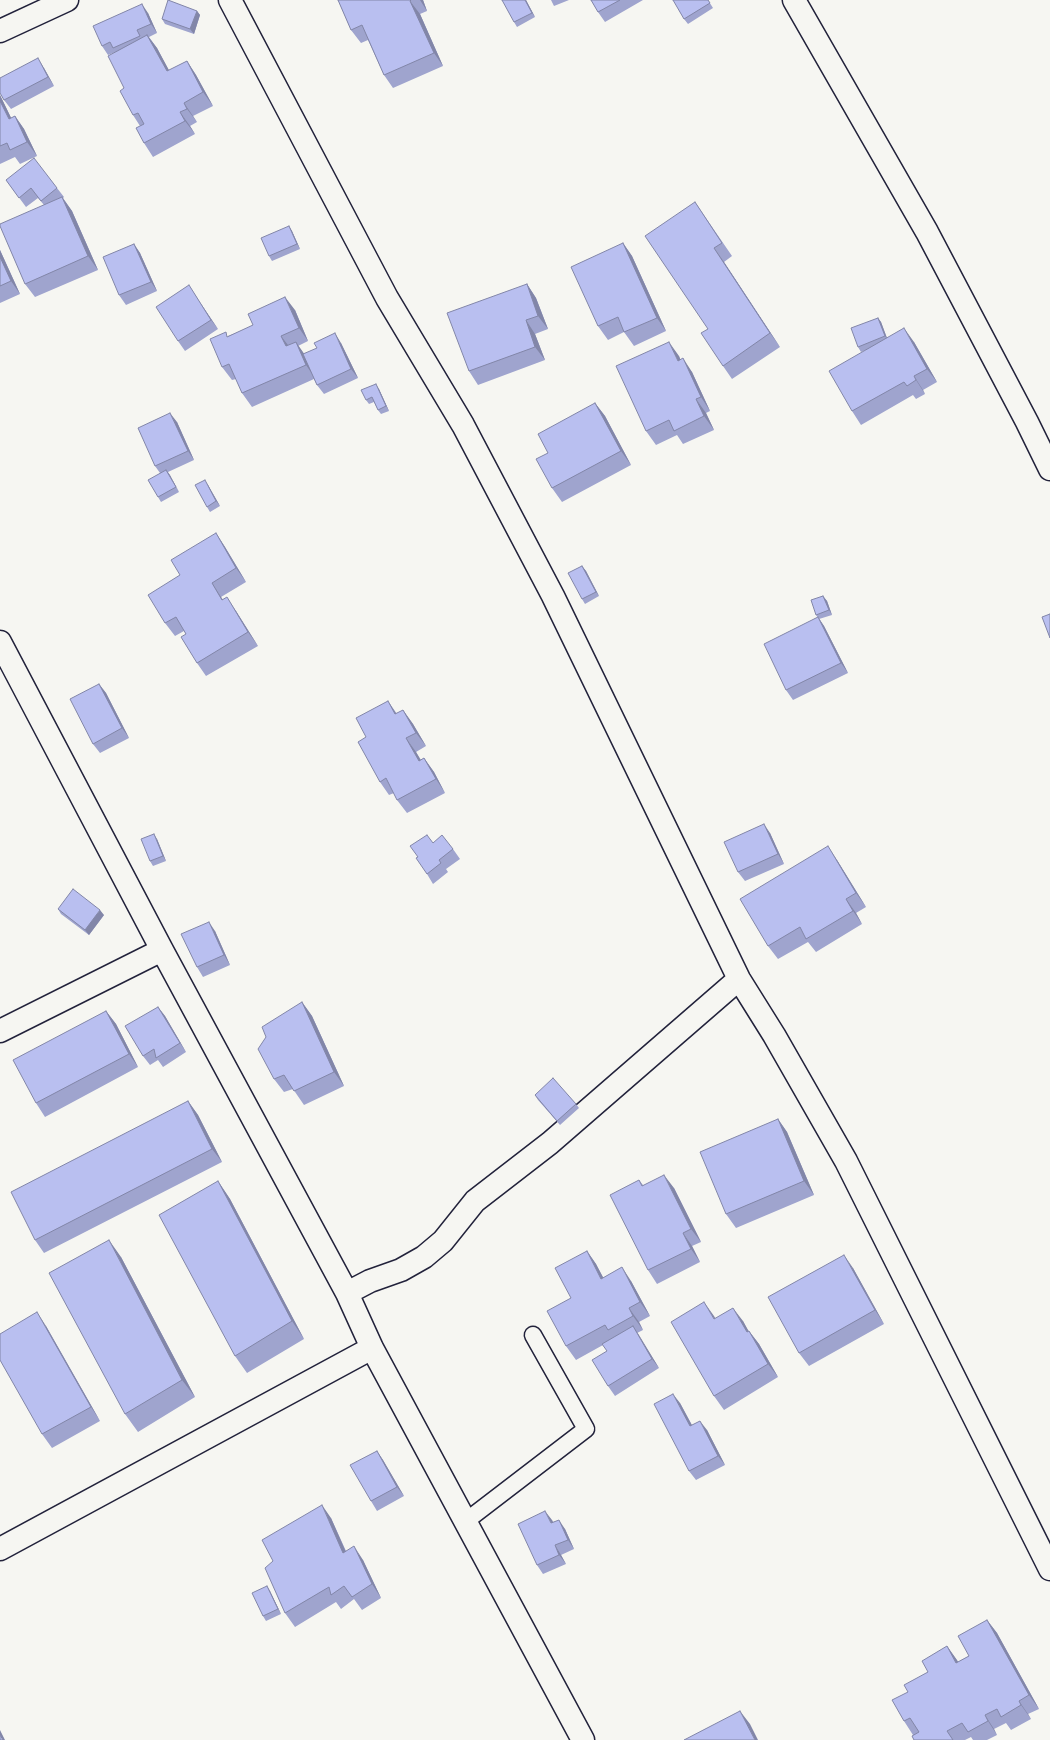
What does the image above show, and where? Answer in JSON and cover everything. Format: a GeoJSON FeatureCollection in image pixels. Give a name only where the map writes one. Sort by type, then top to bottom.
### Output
{"type":"FeatureCollection","features":[{"type":"Feature","properties":{"kind":"street"},"geometry":{"type":"LineString","coordinates":[[0,31],[67,0]]}},
{"type":"Feature","properties":{"kind":"street"},"geometry":{"type":"LineString","coordinates":[[230,0],[387,298],[463,425],[552,596],[738,979],[774,1035],[846,1161],[1050,1569]]}},
{"type":"Feature","properties":{"kind":"street"},"geometry":{"type":"LineString","coordinates":[[794,0],[927,232],[1027,422],[1050,469]]}},
{"type":"Feature","properties":{"kind":"street"},"geometry":{"type":"LineString","coordinates":[[0,642],[162,950],[346,1293],[372,1348],[583,1740]]}},
{"type":"Feature","properties":{"kind":"street"},"geometry":{"type":"LineString","coordinates":[[0,1031],[162,950]]}},
{"type":"Feature","properties":{"kind":"street"},"geometry":{"type":"LineString","coordinates":[[346,1293],[370,1281],[401,1270],[424,1258],[443,1241],[475,1201],[550,1143],[738,979]]}},
{"type":"Feature","properties":{"kind":"street"},"geometry":{"type":"LineString","coordinates":[[0,1549],[372,1348]]}},
{"type":"Feature","properties":{"kind":"lane"},"geometry":{"type":"LineString","coordinates":[[466,1521],[586,1429],[533,1335]]}},
{"type":"Feature","properties":{"kind":"building"},"geometry":{"type":"Polygon","coordinates":[[[168,0],[197,11],[190,29],[162,19],[168,0]]]}},
{"type":"Feature","properties":{"kind":"building"},"geometry":{"type":"Polygon","coordinates":[[[338,0],[411,0],[410,1],[434,53],[384,75],[362,25],[351,30],[338,0]]]}},
{"type":"Feature","properties":{"kind":"building"},"geometry":{"type":"Polygon","coordinates":[[[502,0],[525,0],[532,13],[514,22],[502,0]]]}},
{"type":"Feature","properties":{"kind":"building"},"geometry":{"type":"Polygon","coordinates":[[[591,0],[620,0],[598,12],[591,0]]]}},
{"type":"Feature","properties":{"kind":"building"},"geometry":{"type":"Polygon","coordinates":[[[673,0],[708,0],[710,3],[684,19],[673,0]]]}},
{"type":"Feature","properties":{"kind":"building"},"geometry":{"type":"Polygon","coordinates":[[[142,4],[151,24],[137,30],[140,36],[113,48],[110,42],[102,46],[93,26],[142,4]]]}},
{"type":"Feature","properties":{"kind":"building"},"geometry":{"type":"Polygon","coordinates":[[[147,35],[167,71],[187,61],[203,92],[184,103],[187,109],[180,112],[185,121],[144,143],[136,128],[144,124],[138,113],[133,115],[120,91],[124,88],[108,56],[147,35]]]}},
{"type":"Feature","properties":{"kind":"building"},"geometry":{"type":"Polygon","coordinates":[[[38,58],[48,77],[4,100],[0,93],[0,78],[38,58]]]}},
{"type":"Feature","properties":{"kind":"building"},"geometry":{"type":"Polygon","coordinates":[[[0,101],[9,119],[15,116],[27,142],[10,150],[7,143],[0,146],[0,101]]]}},
{"type":"Feature","properties":{"kind":"building"},"geometry":{"type":"Polygon","coordinates":[[[34,158],[57,188],[41,201],[31,188],[19,198],[6,180],[34,158]]]}},
{"type":"Feature","properties":{"kind":"building"},"geometry":{"type":"Polygon","coordinates":[[[62,197],[88,256],[25,284],[0,224],[62,197]]]}},
{"type":"Feature","properties":{"kind":"building"},"geometry":{"type":"Polygon","coordinates":[[[695,202],[722,243],[714,248],[770,333],[723,366],[701,333],[708,329],[645,236],[695,202]]]}},
{"type":"Feature","properties":{"kind":"building"},"geometry":{"type":"Polygon","coordinates":[[[289,226],[297,244],[269,256],[261,238],[289,226]]]}},
{"type":"Feature","properties":{"kind":"building"},"geometry":{"type":"Polygon","coordinates":[[[623,243],[657,318],[624,332],[618,317],[598,326],[571,267],[623,243]]]}},
{"type":"Feature","properties":{"kind":"building"},"geometry":{"type":"Polygon","coordinates":[[[134,244],[151,282],[119,295],[103,257],[134,244]]]}},
{"type":"Feature","properties":{"kind":"building"},"geometry":{"type":"Polygon","coordinates":[[[0,257],[11,281],[0,286],[0,257]]]}},
{"type":"Feature","properties":{"kind":"building"},"geometry":{"type":"Polygon","coordinates":[[[527,284],[538,316],[526,320],[535,347],[469,371],[447,313],[527,284]]]}},
{"type":"Feature","properties":{"kind":"building"},"geometry":{"type":"Polygon","coordinates":[[[189,285],[211,320],[178,341],[156,307],[189,285]]]}},
{"type":"Feature","properties":{"kind":"building"},"geometry":{"type":"Polygon","coordinates":[[[285,297],[299,328],[281,336],[286,346],[296,342],[306,365],[242,393],[229,364],[222,367],[210,339],[226,332],[227,337],[253,325],[248,314],[285,297]]]}},
{"type":"Feature","properties":{"kind":"building"},"geometry":{"type":"Polygon","coordinates":[[[878,318],[885,336],[858,347],[851,328],[878,318]]]}},
{"type":"Feature","properties":{"kind":"building"},"geometry":{"type":"Polygon","coordinates":[[[904,328],[927,369],[914,376],[916,380],[907,386],[904,382],[852,411],[829,371],[904,328]]]}},
{"type":"Feature","properties":{"kind":"building"},"geometry":{"type":"Polygon","coordinates":[[[335,333],[351,369],[317,385],[303,354],[317,348],[314,343],[335,333]]]}},
{"type":"Feature","properties":{"kind":"building"},"geometry":{"type":"Polygon","coordinates":[[[669,342],[678,361],[683,358],[701,397],[696,399],[704,416],[674,431],[669,420],[646,431],[616,366],[669,342]]]}},
{"type":"Feature","properties":{"kind":"building"},"geometry":{"type":"Polygon","coordinates":[[[376,384],[386,406],[378,410],[372,397],[366,400],[361,390],[376,384]]]}},
{"type":"Feature","properties":{"kind":"building"},"geometry":{"type":"Polygon","coordinates":[[[595,403],[621,451],[552,488],[536,459],[548,453],[538,434],[595,403]]]}},
{"type":"Feature","properties":{"kind":"building"},"geometry":{"type":"Polygon","coordinates":[[[170,413],[188,451],[155,466],[138,428],[170,413]]]}},
{"type":"Feature","properties":{"kind":"building"},"geometry":{"type":"Polygon","coordinates":[[[166,470],[176,487],[158,497],[148,480],[166,470]]]}},
{"type":"Feature","properties":{"kind":"building"},"geometry":{"type":"Polygon","coordinates":[[[205,480],[216,501],[207,507],[195,485],[205,480]]]}},
{"type":"Feature","properties":{"kind":"building"},"geometry":{"type":"Polygon","coordinates":[[[216,533],[236,568],[212,583],[222,600],[227,597],[248,632],[197,663],[181,637],[186,634],[176,617],[165,623],[148,595],[180,575],[171,560],[216,533]]]}},
{"type":"Feature","properties":{"kind":"building"},"geometry":{"type":"Polygon","coordinates":[[[582,566],[596,592],[582,599],[568,573],[582,566]]]}},
{"type":"Feature","properties":{"kind":"building"},"geometry":{"type":"Polygon","coordinates":[[[823,596],[829,610],[816,615],[811,600],[823,596]]]}},
{"type":"Feature","properties":{"kind":"building"},"geometry":{"type":"Polygon","coordinates":[[[1050,614],[1050,638],[1042,617],[1050,614]]]}},
{"type":"Feature","properties":{"kind":"building"},"geometry":{"type":"Polygon","coordinates":[[[818,617],[841,663],[786,690],[764,644],[818,617]]]}},
{"type":"Feature","properties":{"kind":"building"},"geometry":{"type":"Polygon","coordinates":[[[99,684],[122,728],[93,744],[70,699],[99,684]]]}},
{"type":"Feature","properties":{"kind":"building"},"geometry":{"type":"Polygon","coordinates":[[[388,701],[395,714],[403,710],[416,733],[406,738],[419,761],[424,758],[436,779],[397,800],[386,778],[380,782],[358,742],[366,737],[356,718],[388,701]]]}},
{"type":"Feature","properties":{"kind":"building"},"geometry":{"type":"Polygon","coordinates":[[[764,824],[778,854],[738,872],[724,842],[764,824]]]}},
{"type":"Feature","properties":{"kind":"building"},"geometry":{"type":"Polygon","coordinates":[[[154,834],[163,856],[150,861],[141,839],[154,834]]]}},
{"type":"Feature","properties":{"kind":"building"},"geometry":{"type":"Polygon","coordinates":[[[427,835],[433,843],[442,835],[453,849],[439,860],[441,863],[427,874],[410,846],[427,835]]]}},
{"type":"Feature","properties":{"kind":"building"},"geometry":{"type":"Polygon","coordinates":[[[828,846],[856,893],[846,899],[853,911],[806,939],[800,927],[768,946],[740,899],[828,846]]]}},
{"type":"Feature","properties":{"kind":"building"},"geometry":{"type":"Polygon","coordinates":[[[73,889],[100,910],[85,930],[58,909],[73,889]]]}},
{"type":"Feature","properties":{"kind":"building"},"geometry":{"type":"Polygon","coordinates":[[[209,922],[224,955],[197,967],[181,934],[209,922]]]}},
{"type":"Feature","properties":{"kind":"building"},"geometry":{"type":"Polygon","coordinates":[[[302,1002],[334,1072],[294,1091],[284,1075],[274,1079],[258,1049],[266,1037],[262,1027],[302,1002]]]}},
{"type":"Feature","properties":{"kind":"building"},"geometry":{"type":"Polygon","coordinates":[[[158,1007],[180,1043],[156,1058],[154,1049],[143,1056],[125,1026],[158,1007]]]}},
{"type":"Feature","properties":{"kind":"building"},"geometry":{"type":"Polygon","coordinates":[[[106,1011],[129,1054],[36,1103],[13,1060],[106,1011]]]}},
{"type":"Feature","properties":{"kind":"building"},"geometry":{"type":"Polygon","coordinates":[[[553,1078],[576,1104],[557,1121],[535,1095],[553,1078]]]}},
{"type":"Feature","properties":{"kind":"building"},"geometry":{"type":"Polygon","coordinates":[[[188,1101],[212,1149],[35,1240],[11,1192],[188,1101]]]}},
{"type":"Feature","properties":{"kind":"building"},"geometry":{"type":"Polygon","coordinates":[[[778,1119],[804,1181],[726,1214],[700,1152],[778,1119]]]}},
{"type":"Feature","properties":{"kind":"building"},"geometry":{"type":"Polygon","coordinates":[[[664,1175],[691,1229],[683,1233],[691,1249],[648,1270],[610,1195],[639,1180],[642,1186],[664,1175]]]}},
{"type":"Feature","properties":{"kind":"building"},"geometry":{"type":"Polygon","coordinates":[[[218,1181],[292,1321],[235,1356],[159,1215],[218,1181]]]}},
{"type":"Feature","properties":{"kind":"building"},"geometry":{"type":"Polygon","coordinates":[[[109,1240],[182,1380],[125,1414],[49,1273],[109,1240]]]}},
{"type":"Feature","properties":{"kind":"building"},"geometry":{"type":"Polygon","coordinates":[[[587,1251],[601,1279],[622,1267],[640,1302],[629,1308],[633,1316],[608,1330],[605,1325],[566,1346],[547,1311],[571,1298],[555,1268],[587,1251]]]}},
{"type":"Feature","properties":{"kind":"building"},"geometry":{"type":"Polygon","coordinates":[[[844,1255],[875,1310],[799,1353],[768,1297],[844,1255]]]}},
{"type":"Feature","properties":{"kind":"building"},"geometry":{"type":"Polygon","coordinates":[[[704,1302],[714,1319],[733,1308],[747,1332],[749,1331],[768,1364],[714,1396],[671,1322],[704,1302]]]}},
{"type":"Feature","properties":{"kind":"building"},"geometry":{"type":"Polygon","coordinates":[[[37,1312],[91,1407],[42,1434],[0,1360],[0,1334],[37,1312]]]}},
{"type":"Feature","properties":{"kind":"building"},"geometry":{"type":"Polygon","coordinates":[[[633,1326],[652,1359],[608,1386],[592,1360],[607,1351],[602,1344],[633,1326]]]}},
{"type":"Feature","properties":{"kind":"building"},"geometry":{"type":"Polygon","coordinates":[[[673,1394],[690,1426],[700,1421],[718,1456],[689,1471],[654,1404],[673,1394]]]}},
{"type":"Feature","properties":{"kind":"building"},"geometry":{"type":"Polygon","coordinates":[[[377,1451],[397,1487],[371,1501],[350,1465],[377,1451]]]}},
{"type":"Feature","properties":{"kind":"building"},"geometry":{"type":"Polygon","coordinates":[[[322,1505],[343,1553],[354,1546],[372,1584],[352,1597],[344,1586],[331,1595],[329,1587],[285,1613],[265,1568],[273,1561],[262,1540],[322,1505]]]}},
{"type":"Feature","properties":{"kind":"building"},"geometry":{"type":"Polygon","coordinates":[[[545,1511],[551,1523],[559,1520],[568,1540],[555,1545],[559,1555],[537,1565],[518,1524],[545,1511]]]}},
{"type":"Feature","properties":{"kind":"building"},"geometry":{"type":"Polygon","coordinates":[[[267,1586],[278,1609],[263,1616],[252,1593],[267,1586]]]}},
{"type":"Feature","properties":{"kind":"building"},"geometry":{"type":"Polygon","coordinates":[[[987,1620],[1029,1695],[1019,1701],[1021,1705],[1001,1717],[997,1709],[985,1715],[988,1721],[968,1732],[962,1723],[947,1731],[953,1740],[914,1740],[912,1736],[919,1732],[910,1718],[904,1721],[892,1700],[908,1692],[904,1685],[928,1672],[922,1661],[947,1646],[956,1663],[969,1656],[958,1636],[987,1620]]]}},
{"type":"Feature","properties":{"kind":"building"},"geometry":{"type":"Polygon","coordinates":[[[740,1711],[755,1740],[684,1740],[740,1711]]]}}]}
